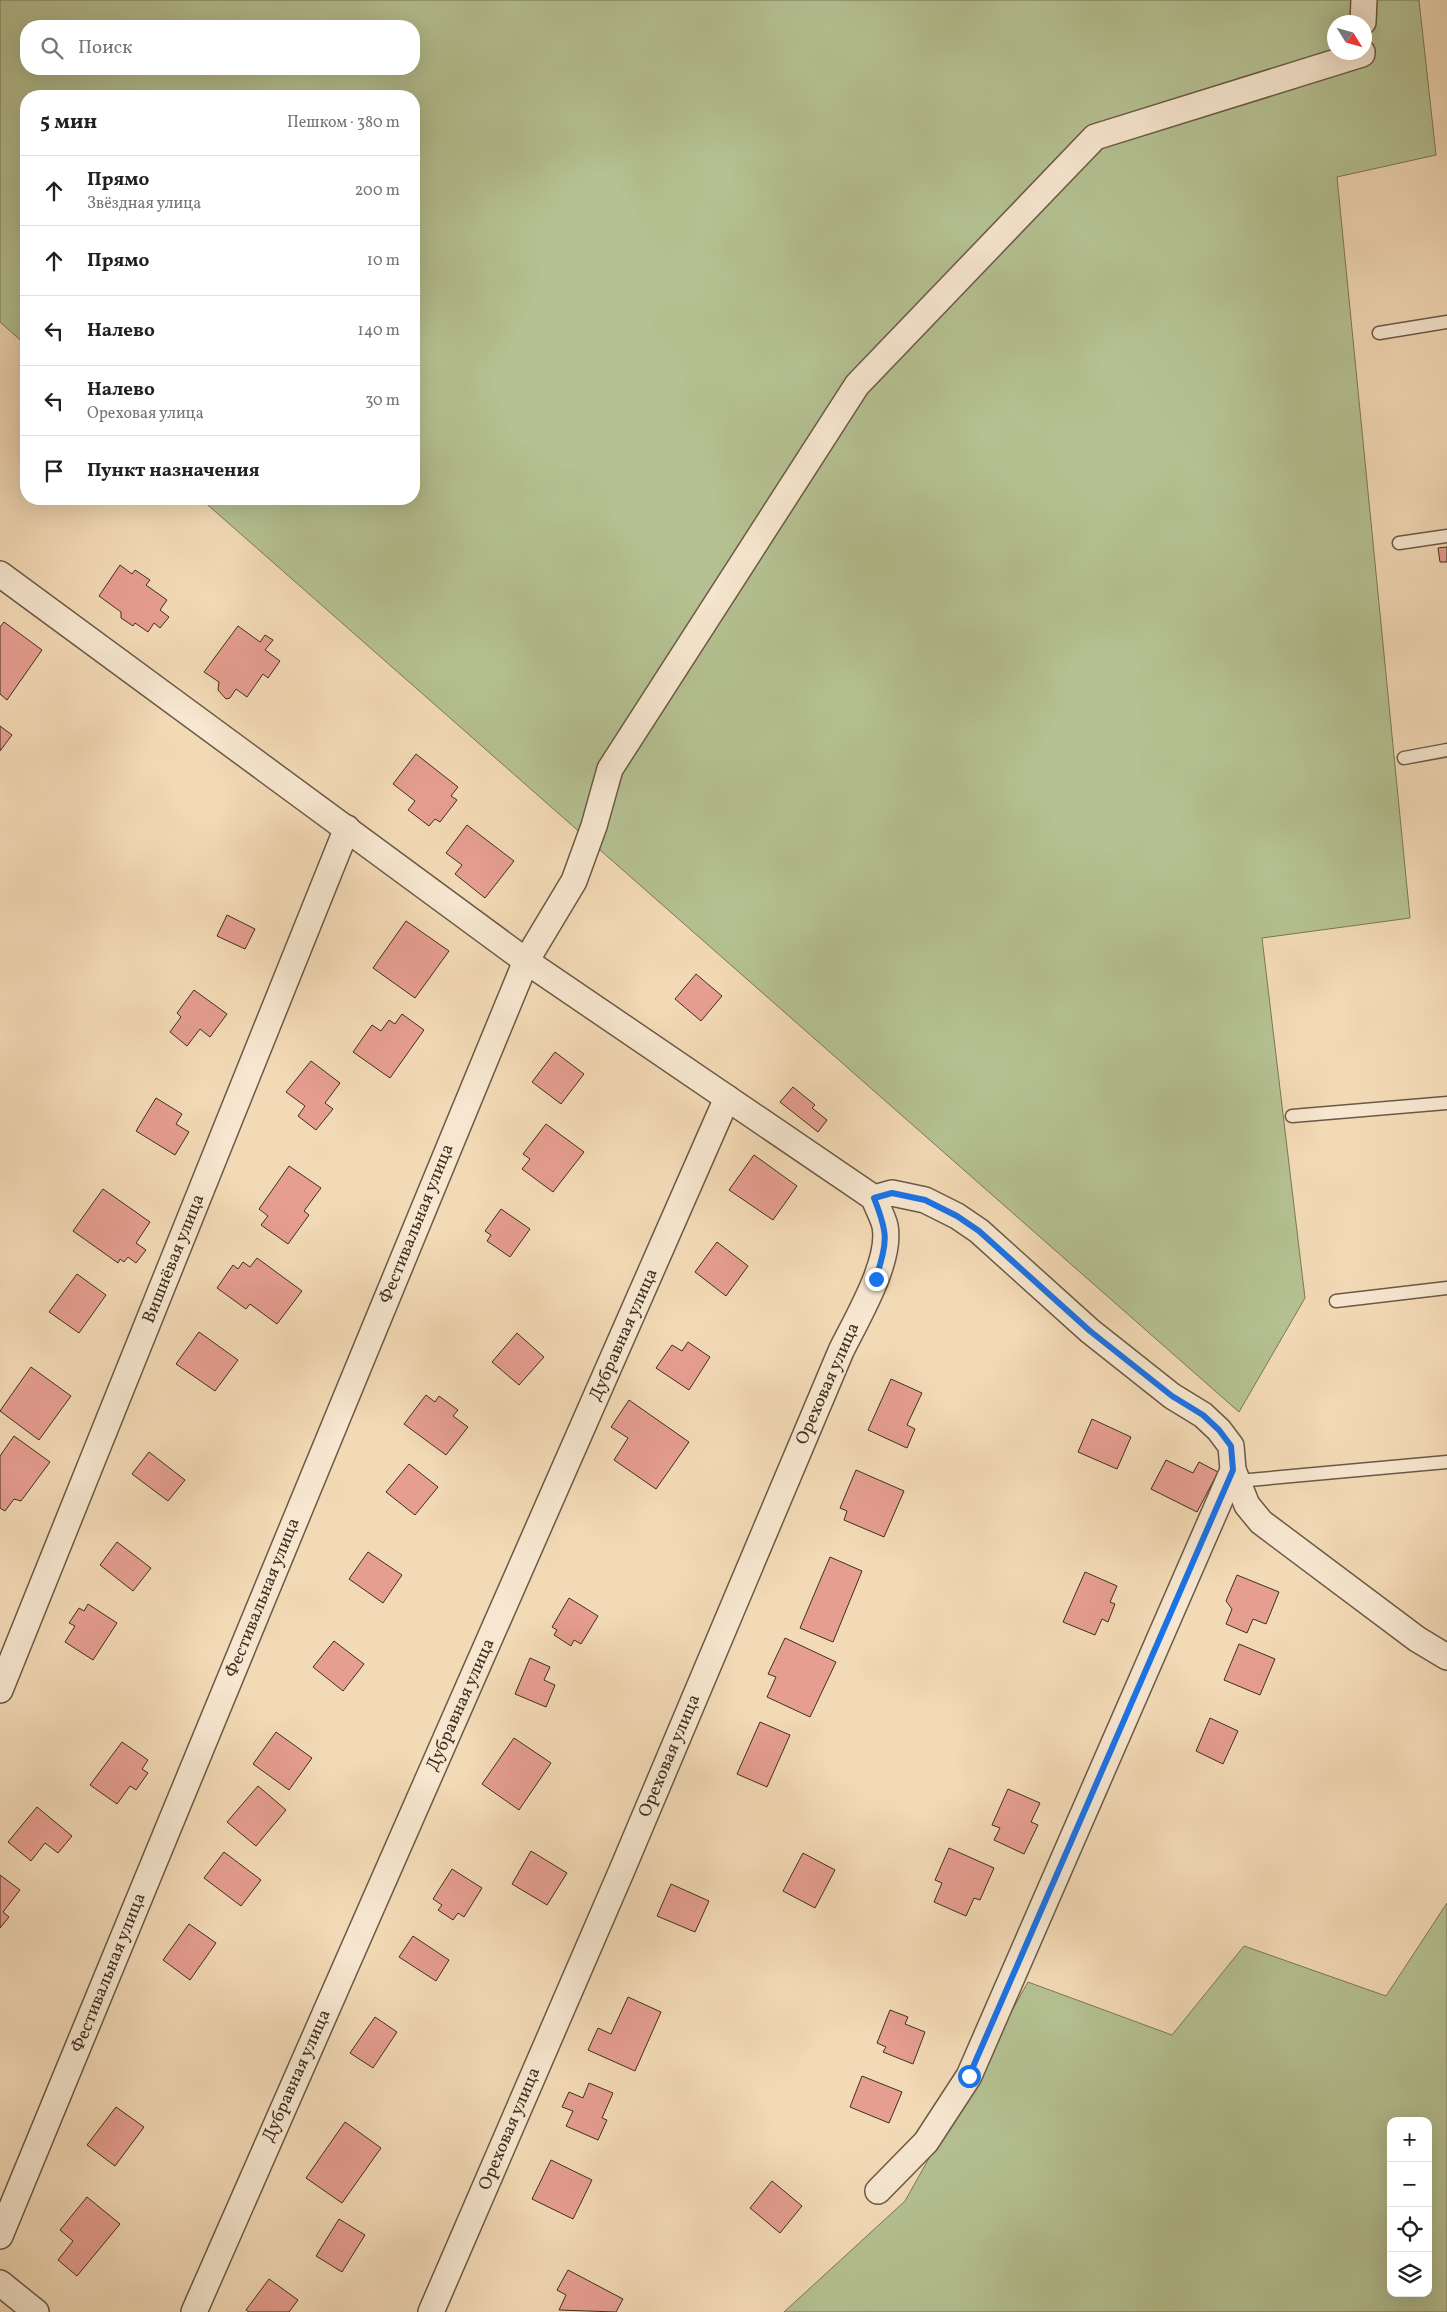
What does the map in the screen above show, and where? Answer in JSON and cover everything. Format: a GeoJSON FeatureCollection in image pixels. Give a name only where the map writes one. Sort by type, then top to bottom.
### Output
{"type":"FeatureCollection","features":[{"type":"Feature","properties":{"kind":"street"},"geometry":{"type":"LineString","coordinates":[[1363,15],[1364,0]]}},
{"type":"Feature","properties":{"kind":"street","name":"Фестивальная улица"},"geometry":{"type":"LineString","coordinates":[[0,2236],[526,961],[574,881],[594,826],[610,769],[857,385],[1095,137],[1343,60]]}},
{"type":"Feature","properties":{"kind":"street"},"geometry":{"type":"LineString","coordinates":[[0,574],[526,961],[874,1198],[892,1193],[925,1200],[957,1216],[979,1231],[1090,1331],[1172,1396],[1203,1415],[1219,1430],[1231,1446],[1233,1476],[1246,1505],[1261,1522],[1417,1639],[1447,1657]]}},
{"type":"Feature","properties":{"kind":"street","name":"Вишнёвая улица"},"geometry":{"type":"LineString","coordinates":[[0,1690],[347,828]]}},
{"type":"Feature","properties":{"kind":"street","name":"Дубравная улица"},"geometry":{"type":"LineString","coordinates":[[194,2312],[727,1098]]}},
{"type":"Feature","properties":{"kind":"street","name":"Ореховая улица"},"geometry":{"type":"LineString","coordinates":[[431,2312],[622,1870],[841,1351],[876,1279],[886,1245],[885,1226],[874,1198]]}},
{"type":"Feature","properties":{"kind":"street"},"geometry":{"type":"LineString","coordinates":[[878,2191],[926,2142],[969,2076],[1233,1476]]}},
{"type":"Feature","properties":{"kind":"street"},"geometry":{"type":"LineString","coordinates":[[0,2284],[36,2312]]}},
{"type":"Feature","properties":{"kind":"lane"},"geometry":{"type":"LineString","coordinates":[[1380,333],[1447,322]]}},
{"type":"Feature","properties":{"kind":"lane"},"geometry":{"type":"LineString","coordinates":[[1399,544],[1447,536]]}},
{"type":"Feature","properties":{"kind":"lane"},"geometry":{"type":"LineString","coordinates":[[1404,758],[1447,750]]}},
{"type":"Feature","properties":{"kind":"lane"},"geometry":{"type":"LineString","coordinates":[[1292,1116],[1447,1103]]}},
{"type":"Feature","properties":{"kind":"lane"},"geometry":{"type":"LineString","coordinates":[[1336,1301],[1447,1288]]}},
{"type":"Feature","properties":{"kind":"lane"},"geometry":{"type":"LineString","coordinates":[[1233,1476],[1447,1462]]}},
{"type":"Feature","properties":{"kind":"green space"},"geometry":{"type":"Polygon","coordinates":[[[0,0],[1419,0],[1436,155],[1337,177],[1410,918],[1262,938],[1305,1298],[1239,1412],[208,505],[420,505],[420,90],[20,90],[20,340],[0,322],[0,0]]]}},
{"type":"Feature","properties":{"kind":"green space"},"geometry":{"type":"Polygon","coordinates":[[[1447,1903],[1447,2312],[784,2312],[905,2201],[1028,1982],[1172,2035],[1244,1946],[1386,1996],[1447,1903]]]}},
{"type":"Feature","properties":{"kind":"building"},"geometry":{"type":"Polygon","coordinates":[[[1447,547],[1447,562],[1440,562],[1438,548],[1447,547]]]}},
{"type":"Feature","properties":{"kind":"building"},"geometry":{"type":"Polygon","coordinates":[[[120,565],[132,574],[135,570],[150,580],[146,585],[167,600],[160,610],[169,617],[160,628],[154,623],[148,632],[135,623],[133,626],[121,618],[121,612],[99,596],[120,565]]]}},
{"type":"Feature","properties":{"kind":"building"},"geometry":{"type":"Polygon","coordinates":[[[4,622],[42,650],[7,700],[0,694],[0,627],[4,622]]]}},
{"type":"Feature","properties":{"kind":"building"},"geometry":{"type":"Polygon","coordinates":[[[238,626],[260,642],[265,635],[273,640],[265,650],[280,661],[268,678],[263,674],[247,697],[236,689],[230,698],[226,699],[218,690],[219,682],[204,672],[238,626]]]}},
{"type":"Feature","properties":{"kind":"building"},"geometry":{"type":"Polygon","coordinates":[[[0,726],[12,735],[0,751],[0,726]]]}},
{"type":"Feature","properties":{"kind":"building"},"geometry":{"type":"Polygon","coordinates":[[[416,754],[458,787],[451,796],[457,800],[440,822],[435,819],[429,826],[408,810],[415,801],[393,784],[416,754]]]}},
{"type":"Feature","properties":{"kind":"building"},"geometry":{"type":"Polygon","coordinates":[[[467,825],[514,861],[485,898],[455,874],[462,865],[446,853],[467,825]]]}},
{"type":"Feature","properties":{"kind":"building"},"geometry":{"type":"Polygon","coordinates":[[[227,915],[255,929],[245,949],[217,936],[227,915]]]}},
{"type":"Feature","properties":{"kind":"building"},"geometry":{"type":"Polygon","coordinates":[[[406,921],[449,951],[415,998],[373,968],[406,921]]]}},
{"type":"Feature","properties":{"kind":"building"},"geometry":{"type":"Polygon","coordinates":[[[696,974],[722,996],[701,1021],[675,999],[696,974]]]}},
{"type":"Feature","properties":{"kind":"building"},"geometry":{"type":"Polygon","coordinates":[[[194,990],[227,1014],[210,1037],[200,1029],[187,1046],[170,1032],[181,1017],[177,1013],[194,990]]]}},
{"type":"Feature","properties":{"kind":"building"},"geometry":{"type":"Polygon","coordinates":[[[402,1014],[424,1030],[390,1078],[353,1052],[372,1025],[381,1031],[389,1020],[395,1024],[402,1014]]]}},
{"type":"Feature","properties":{"kind":"building"},"geometry":{"type":"Polygon","coordinates":[[[555,1052],[584,1074],[561,1104],[532,1082],[555,1052]]]}},
{"type":"Feature","properties":{"kind":"building"},"geometry":{"type":"Polygon","coordinates":[[[311,1061],[340,1083],[325,1103],[333,1109],[316,1130],[298,1116],[305,1106],[286,1092],[311,1061]]]}},
{"type":"Feature","properties":{"kind":"building"},"geometry":{"type":"Polygon","coordinates":[[[793,1087],[815,1105],[812,1108],[827,1120],[818,1132],[780,1102],[793,1087]]]}},
{"type":"Feature","properties":{"kind":"building"},"geometry":{"type":"Polygon","coordinates":[[[156,1098],[182,1114],[176,1124],[189,1132],[175,1155],[136,1131],[156,1098]]]}},
{"type":"Feature","properties":{"kind":"building"},"geometry":{"type":"Polygon","coordinates":[[[546,1124],[584,1152],[553,1192],[522,1169],[530,1159],[523,1154],[546,1124]]]}},
{"type":"Feature","properties":{"kind":"building"},"geometry":{"type":"Polygon","coordinates":[[[754,1155],[797,1186],[773,1220],[729,1190],[754,1155]]]}},
{"type":"Feature","properties":{"kind":"building"},"geometry":{"type":"Polygon","coordinates":[[[289,1166],[321,1188],[304,1211],[309,1215],[288,1244],[261,1225],[268,1216],[259,1209],[289,1166]]]}},
{"type":"Feature","properties":{"kind":"building"},"geometry":{"type":"Polygon","coordinates":[[[103,1189],[150,1222],[136,1243],[146,1250],[136,1263],[128,1257],[124,1262],[120,1259],[118,1263],[73,1231],[103,1189]]]}},
{"type":"Feature","properties":{"kind":"building"},"geometry":{"type":"Polygon","coordinates":[[[501,1209],[530,1229],[510,1257],[487,1241],[491,1235],[485,1231],[501,1209]]]}},
{"type":"Feature","properties":{"kind":"building"},"geometry":{"type":"Polygon","coordinates":[[[717,1242],[748,1266],[726,1296],[695,1272],[717,1242]]]}},
{"type":"Feature","properties":{"kind":"building"},"geometry":{"type":"Polygon","coordinates":[[[257,1258],[302,1291],[277,1324],[250,1304],[246,1309],[217,1288],[233,1265],[238,1269],[243,1262],[250,1267],[257,1258]]]}},
{"type":"Feature","properties":{"kind":"building"},"geometry":{"type":"Polygon","coordinates":[[[77,1274],[106,1295],[79,1333],[49,1312],[77,1274]]]}},
{"type":"Feature","properties":{"kind":"building"},"geometry":{"type":"Polygon","coordinates":[[[199,1332],[238,1360],[215,1391],[176,1364],[199,1332]]]}},
{"type":"Feature","properties":{"kind":"building"},"geometry":{"type":"Polygon","coordinates":[[[517,1333],[544,1357],[519,1385],[492,1362],[517,1333]]]}},
{"type":"Feature","properties":{"kind":"building"},"geometry":{"type":"Polygon","coordinates":[[[688,1342],[710,1357],[689,1390],[656,1368],[672,1345],[682,1351],[688,1342]]]}},
{"type":"Feature","properties":{"kind":"building"},"geometry":{"type":"Polygon","coordinates":[[[31,1367],[71,1396],[39,1440],[0,1411],[31,1367]]]}},
{"type":"Feature","properties":{"kind":"building"},"geometry":{"type":"Polygon","coordinates":[[[891,1379],[922,1393],[907,1425],[915,1429],[907,1448],[868,1430],[891,1379]]]}},
{"type":"Feature","properties":{"kind":"building"},"geometry":{"type":"Polygon","coordinates":[[[426,1395],[435,1402],[439,1396],[458,1410],[453,1416],[468,1427],[446,1455],[404,1424],[426,1395]]]}},
{"type":"Feature","properties":{"kind":"building"},"geometry":{"type":"Polygon","coordinates":[[[629,1400],[689,1442],[656,1489],[614,1460],[628,1438],[611,1427],[629,1400]]]}},
{"type":"Feature","properties":{"kind":"building"},"geometry":{"type":"Polygon","coordinates":[[[1092,1419],[1131,1437],[1117,1469],[1078,1452],[1092,1419]]]}},
{"type":"Feature","properties":{"kind":"building"},"geometry":{"type":"Polygon","coordinates":[[[14,1436],[50,1462],[21,1501],[14,1499],[5,1511],[0,1508],[0,1456],[14,1436]]]}},
{"type":"Feature","properties":{"kind":"building"},"geometry":{"type":"Polygon","coordinates":[[[149,1452],[185,1480],[168,1501],[132,1474],[149,1452]]]}},
{"type":"Feature","properties":{"kind":"building"},"geometry":{"type":"Polygon","coordinates":[[[1166,1460],[1193,1473],[1199,1462],[1218,1472],[1197,1512],[1151,1489],[1166,1460]]]}},
{"type":"Feature","properties":{"kind":"building"},"geometry":{"type":"Polygon","coordinates":[[[409,1464],[438,1487],[415,1515],[386,1492],[409,1464]]]}},
{"type":"Feature","properties":{"kind":"building"},"geometry":{"type":"Polygon","coordinates":[[[856,1470],[904,1491],[884,1537],[844,1520],[847,1511],[840,1508],[856,1470]]]}},
{"type":"Feature","properties":{"kind":"building"},"geometry":{"type":"Polygon","coordinates":[[[117,1542],[151,1568],[133,1591],[100,1565],[117,1542]]]}},
{"type":"Feature","properties":{"kind":"building"},"geometry":{"type":"Polygon","coordinates":[[[368,1552],[402,1575],[383,1603],[349,1579],[368,1552]]]}},
{"type":"Feature","properties":{"kind":"building"},"geometry":{"type":"Polygon","coordinates":[[[830,1557],[862,1571],[833,1642],[800,1628],[830,1557]]]}},
{"type":"Feature","properties":{"kind":"building"},"geometry":{"type":"Polygon","coordinates":[[[1085,1572],[1117,1586],[1110,1602],[1115,1604],[1108,1622],[1102,1619],[1095,1635],[1063,1622],[1085,1572]]]}},
{"type":"Feature","properties":{"kind":"building"},"geometry":{"type":"Polygon","coordinates":[[[1237,1575],[1279,1592],[1266,1624],[1253,1619],[1247,1633],[1226,1624],[1232,1609],[1226,1601],[1237,1575]]]}},
{"type":"Feature","properties":{"kind":"building"},"geometry":{"type":"Polygon","coordinates":[[[569,1598],[598,1616],[581,1644],[574,1640],[571,1646],[554,1635],[557,1630],[552,1627],[569,1598]]]}},
{"type":"Feature","properties":{"kind":"building"},"geometry":{"type":"Polygon","coordinates":[[[88,1604],[117,1623],[93,1660],[65,1642],[75,1626],[69,1623],[79,1608],[84,1611],[88,1604]]]}},
{"type":"Feature","properties":{"kind":"building"},"geometry":{"type":"Polygon","coordinates":[[[785,1638],[836,1662],[810,1717],[767,1697],[776,1677],[768,1674],[785,1638]]]}},
{"type":"Feature","properties":{"kind":"building"},"geometry":{"type":"Polygon","coordinates":[[[334,1641],[364,1664],[343,1691],[313,1667],[334,1641]]]}},
{"type":"Feature","properties":{"kind":"building"},"geometry":{"type":"Polygon","coordinates":[[[1239,1644],[1275,1659],[1260,1695],[1224,1680],[1239,1644]]]}},
{"type":"Feature","properties":{"kind":"building"},"geometry":{"type":"Polygon","coordinates":[[[530,1658],[550,1667],[544,1680],[555,1685],[546,1707],[515,1694],[530,1658]]]}},
{"type":"Feature","properties":{"kind":"building"},"geometry":{"type":"Polygon","coordinates":[[[1210,1718],[1238,1731],[1223,1764],[1196,1751],[1210,1718]]]}},
{"type":"Feature","properties":{"kind":"building"},"geometry":{"type":"Polygon","coordinates":[[[760,1722],[790,1735],[767,1787],[737,1774],[760,1722]]]}},
{"type":"Feature","properties":{"kind":"building"},"geometry":{"type":"Polygon","coordinates":[[[276,1732],[312,1758],[289,1790],[253,1764],[276,1732]]]}},
{"type":"Feature","properties":{"kind":"building"},"geometry":{"type":"Polygon","coordinates":[[[514,1738],[551,1763],[519,1810],[482,1784],[514,1738]]]}},
{"type":"Feature","properties":{"kind":"building"},"geometry":{"type":"Polygon","coordinates":[[[122,1742],[148,1760],[142,1769],[148,1773],[136,1790],[130,1786],[117,1804],[90,1785],[122,1742]]]}},
{"type":"Feature","properties":{"kind":"building"},"geometry":{"type":"Polygon","coordinates":[[[258,1786],[286,1810],[256,1846],[227,1822],[258,1786]]]}},
{"type":"Feature","properties":{"kind":"building"},"geometry":{"type":"Polygon","coordinates":[[[1008,1789],[1040,1803],[1031,1822],[1038,1825],[1024,1854],[994,1840],[1000,1828],[992,1825],[1008,1789]]]}},
{"type":"Feature","properties":{"kind":"building"},"geometry":{"type":"Polygon","coordinates":[[[37,1807],[72,1836],[58,1853],[45,1843],[31,1861],[8,1842],[37,1807]]]}},
{"type":"Feature","properties":{"kind":"building"},"geometry":{"type":"Polygon","coordinates":[[[949,1848],[994,1868],[980,1900],[974,1898],[966,1916],[934,1902],[942,1883],[935,1880],[949,1848]]]}},
{"type":"Feature","properties":{"kind":"building"},"geometry":{"type":"Polygon","coordinates":[[[531,1851],[567,1873],[547,1905],[512,1884],[531,1851]]]}},
{"type":"Feature","properties":{"kind":"building"},"geometry":{"type":"Polygon","coordinates":[[[224,1852],[261,1880],[241,1906],[204,1878],[224,1852]]]}},
{"type":"Feature","properties":{"kind":"building"},"geometry":{"type":"Polygon","coordinates":[[[803,1853],[835,1870],[815,1908],[783,1891],[803,1853]]]}},
{"type":"Feature","properties":{"kind":"building"},"geometry":{"type":"Polygon","coordinates":[[[452,1869],[482,1888],[464,1917],[458,1913],[453,1920],[438,1910],[442,1905],[433,1899],[452,1869]]]}},
{"type":"Feature","properties":{"kind":"building"},"geometry":{"type":"Polygon","coordinates":[[[0,1875],[20,1890],[3,1912],[9,1917],[0,1928],[0,1875]]]}},
{"type":"Feature","properties":{"kind":"building"},"geometry":{"type":"Polygon","coordinates":[[[671,1884],[709,1901],[695,1932],[657,1916],[671,1884]]]}},
{"type":"Feature","properties":{"kind":"building"},"geometry":{"type":"Polygon","coordinates":[[[189,1924],[216,1943],[190,1980],[163,1960],[189,1924]]]}},
{"type":"Feature","properties":{"kind":"building"},"geometry":{"type":"Polygon","coordinates":[[[413,1936],[449,1960],[436,1981],[399,1957],[413,1936]]]}},
{"type":"Feature","properties":{"kind":"building"},"geometry":{"type":"Polygon","coordinates":[[[628,1997],[661,2012],[635,2071],[588,2050],[598,2028],[611,2034],[628,1997]]]}},
{"type":"Feature","properties":{"kind":"building"},"geometry":{"type":"Polygon","coordinates":[[[890,2010],[908,2017],[905,2024],[925,2032],[913,2064],[883,2052],[886,2047],[877,2043],[890,2010]]]}},
{"type":"Feature","properties":{"kind":"building"},"geometry":{"type":"Polygon","coordinates":[[[375,2017],[397,2032],[373,2068],[350,2053],[375,2017]]]}},
{"type":"Feature","properties":{"kind":"building"},"geometry":{"type":"Polygon","coordinates":[[[862,2076],[902,2092],[889,2123],[850,2107],[862,2076]]]}},
{"type":"Feature","properties":{"kind":"building"},"geometry":{"type":"Polygon","coordinates":[[[589,2083],[613,2093],[602,2118],[607,2120],[598,2140],[566,2126],[573,2111],[562,2107],[569,2092],[583,2098],[589,2083]]]}},
{"type":"Feature","properties":{"kind":"building"},"geometry":{"type":"Polygon","coordinates":[[[116,2107],[144,2127],[115,2166],[87,2145],[116,2107]]]}},
{"type":"Feature","properties":{"kind":"building"},"geometry":{"type":"Polygon","coordinates":[[[345,2122],[381,2148],[342,2203],[306,2178],[345,2122]]]}},
{"type":"Feature","properties":{"kind":"building"},"geometry":{"type":"Polygon","coordinates":[[[551,2160],[592,2180],[573,2219],[532,2199],[551,2160]]]}},
{"type":"Feature","properties":{"kind":"building"},"geometry":{"type":"Polygon","coordinates":[[[772,2181],[802,2206],[780,2233],[750,2208],[772,2181]]]}},
{"type":"Feature","properties":{"kind":"building"},"geometry":{"type":"Polygon","coordinates":[[[87,2197],[120,2224],[77,2276],[58,2260],[73,2241],[60,2230],[87,2197]]]}},
{"type":"Feature","properties":{"kind":"building"},"geometry":{"type":"Polygon","coordinates":[[[339,2219],[365,2235],[342,2272],[316,2256],[339,2219]]]}},
{"type":"Feature","properties":{"kind":"building"},"geometry":{"type":"Polygon","coordinates":[[[568,2270],[623,2299],[616,2312],[559,2310],[566,2295],[557,2290],[568,2270]]]}},
{"type":"Feature","properties":{"kind":"building"},"geometry":{"type":"Polygon","coordinates":[[[269,2279],[298,2300],[289,2312],[249,2312],[246,2310],[269,2279]]]}},
{"type":"Feature","properties":{"kind":"route"},"geometry":{"type":"LineString","coordinates":[[876,1279],[886,1245],[885,1226],[874,1198],[892,1193],[925,1200],[957,1216],[979,1231],[1090,1331],[1172,1396],[1203,1415],[1219,1430],[1231,1446],[1233,1470],[969,2076]]}}]}
